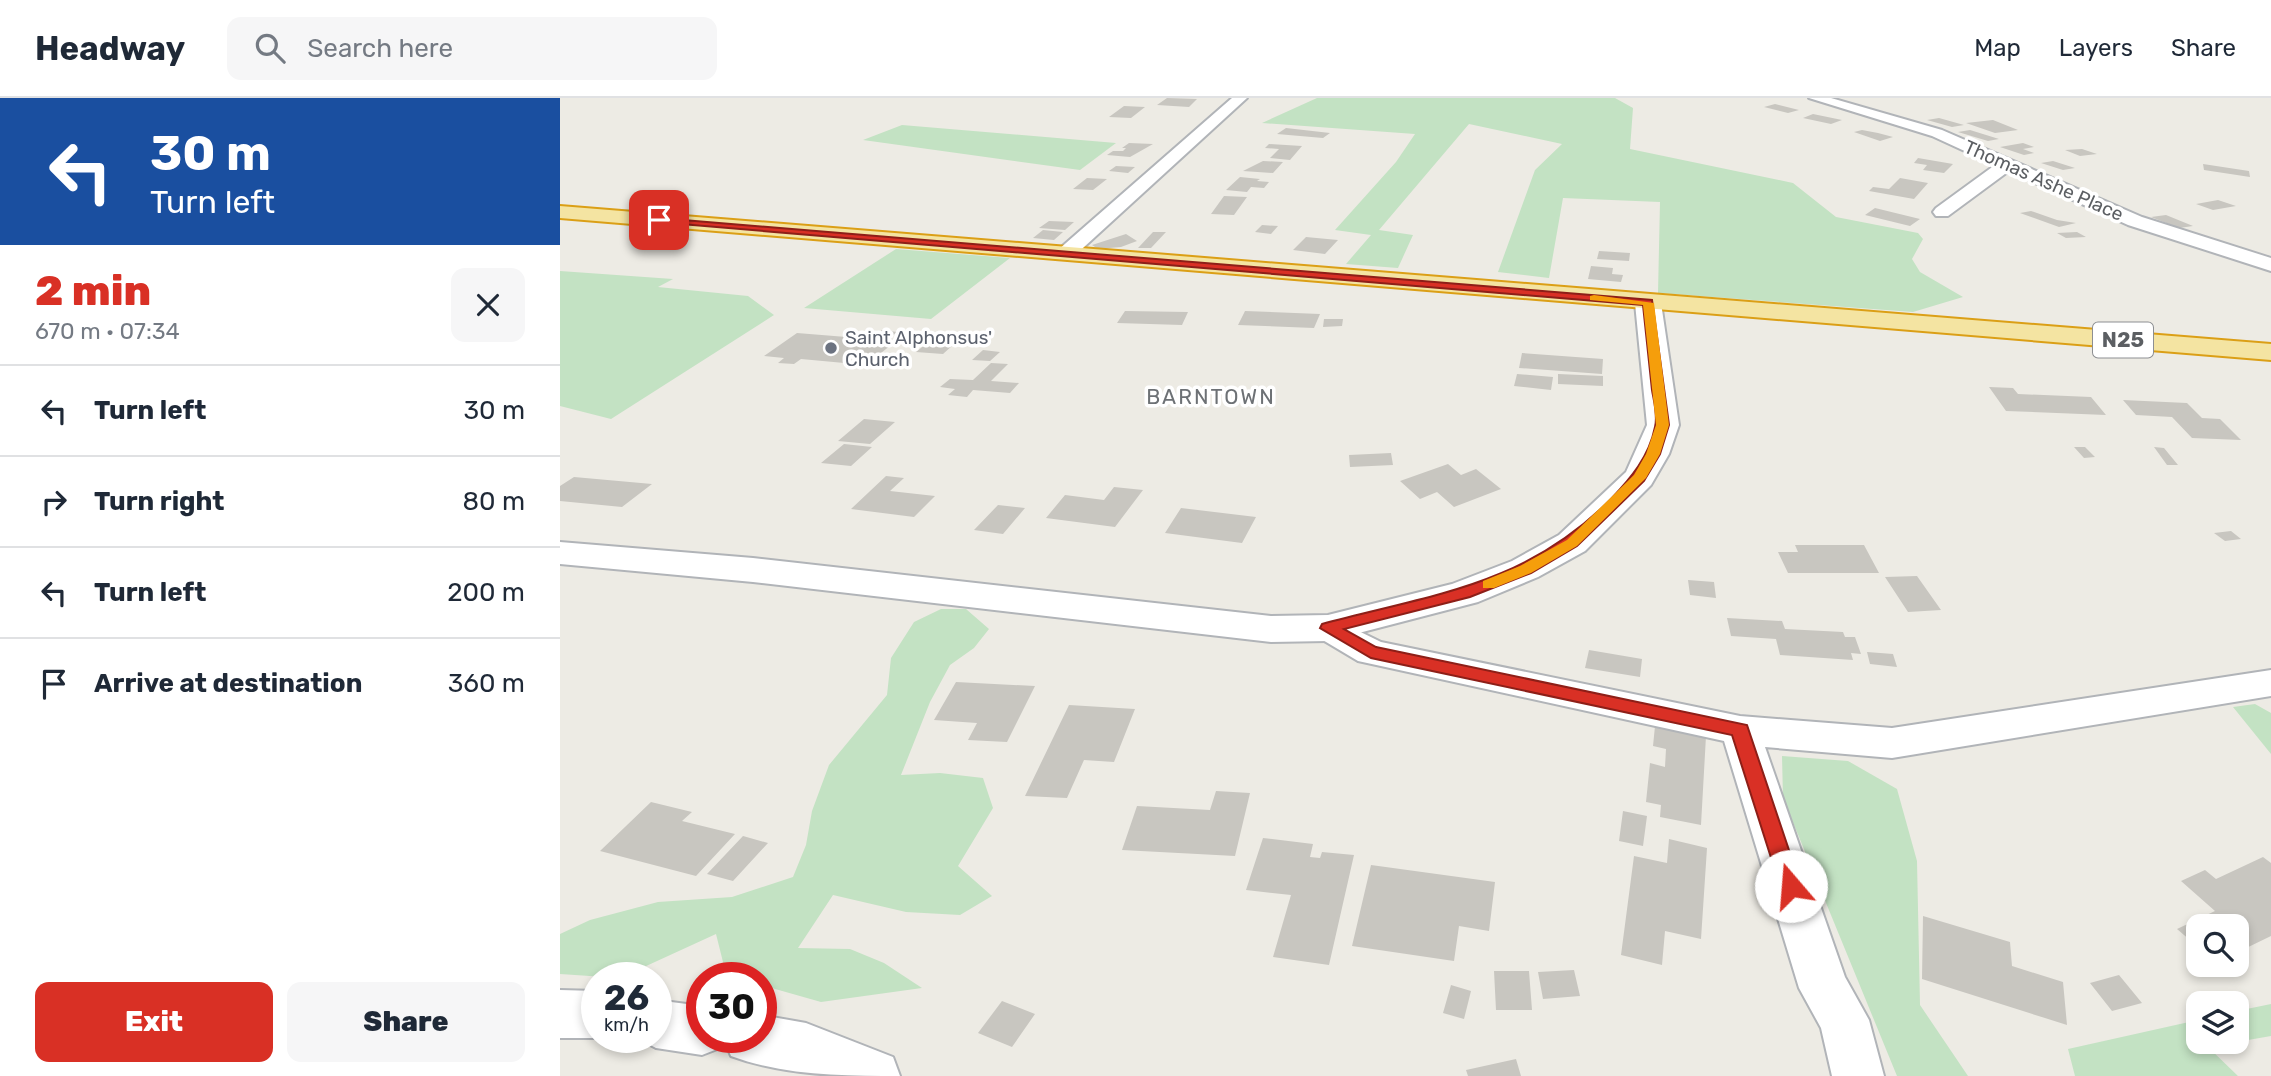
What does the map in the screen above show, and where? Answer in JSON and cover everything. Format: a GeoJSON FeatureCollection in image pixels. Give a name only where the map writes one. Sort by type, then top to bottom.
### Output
{"type":"FeatureCollection","features":[{"type":"Feature","properties":{"kind":"highway","name":"N25"},"geometry":{"type":"LineString","coordinates":[[560,212],[2271,352]]}},
{"type":"Feature","properties":{"kind":"street"},"geometry":{"type":"LineString","coordinates":[[1065,254],[1240,98]]}},
{"type":"Feature","properties":{"kind":"street","name":"Thomas Ashe Place"},"geometry":{"type":"LineString","coordinates":[[1816,98],[1937,133],[2135,221],[2271,265]]}},
{"type":"Feature","properties":{"kind":"street"},"geometry":{"type":"LineString","coordinates":[[1942,212],[2000,169],[2012,165]]}},
{"type":"Feature","properties":{"kind":"street"},"geometry":{"type":"LineString","coordinates":[[560,553],[753,570],[1271,629],[1328,628],[1464,593],[1525,569],[1572,543],[1607,511],[1639,478],[1653,454],[1662,425],[1648,303]]}},
{"type":"Feature","properties":{"kind":"street"},"geometry":{"type":"LineString","coordinates":[[1328,628],[1371,652],[1740,730],[1892,743],[2271,683]]}},
{"type":"Feature","properties":{"kind":"street"},"geometry":{"type":"LineString","coordinates":[[1740,730],[1824,988],[1844,1020],[1858,1076]]}},
{"type":"Feature","properties":{"kind":"street"},"geometry":{"type":"LineString","coordinates":[[560,1014],[581,1015]]}},
{"type":"Feature","properties":{"kind":"street"},"geometry":{"type":"LineString","coordinates":[[777,1043],[806,1048],[874,1076]]}},
{"type":"Feature","properties":{"kind":"green space"},"geometry":{"type":"Polygon","coordinates":[[[1317,98],[1615,98],[1633,108],[1630,149],[1793,183],[1836,217],[1918,233],[1923,239],[1912,259],[1920,272],[1963,297],[1913,312],[1658,293],[1660,202],[1563,198],[1549,278],[1498,272],[1535,170],[1562,144],[1469,124],[1379,230],[1413,235],[1398,268],[1346,264],[1371,235],[1335,230],[1396,162],[1415,134],[1262,123],[1317,98]]]}},
{"type":"Feature","properties":{"kind":"green space"},"geometry":{"type":"Polygon","coordinates":[[[902,125],[1116,143],[1080,170],[863,140],[902,125]]]}},
{"type":"Feature","properties":{"kind":"green space"},"geometry":{"type":"Polygon","coordinates":[[[896,249],[1010,258],[931,319],[804,308],[896,249]]]}},
{"type":"Feature","properties":{"kind":"green space"},"geometry":{"type":"Polygon","coordinates":[[[560,271],[673,279],[658,287],[748,296],[774,315],[611,419],[560,406],[560,271]]]}},
{"type":"Feature","properties":{"kind":"green space"},"geometry":{"type":"Polygon","coordinates":[[[941,609],[966,609],[989,629],[974,648],[950,665],[930,702],[901,775],[940,773],[983,778],[993,808],[958,866],[992,896],[960,915],[906,912],[833,895],[798,948],[850,949],[884,963],[922,988],[821,1002],[777,990],[777,962],[723,962],[716,934],[655,962],[581,962],[581,975],[560,974],[560,934],[590,920],[658,902],[732,897],[793,877],[806,845],[812,811],[829,765],[887,695],[891,658],[914,622],[941,609]]]}},
{"type":"Feature","properties":{"kind":"green space"},"geometry":{"type":"Polygon","coordinates":[[[2255,704],[2271,713],[2271,754],[2233,707],[2255,704]]]}},
{"type":"Feature","properties":{"kind":"green space"},"geometry":{"type":"Polygon","coordinates":[[[1782,756],[1848,761],[1897,789],[1917,861],[1920,1005],[1968,1076],[1897,1076],[1783,798],[1782,756]]]}},
{"type":"Feature","properties":{"kind":"green space"},"geometry":{"type":"Polygon","coordinates":[[[2271,1004],[2271,1036],[2249,1040],[2249,1009],[2271,1004]]]}},
{"type":"Feature","properties":{"kind":"green space"},"geometry":{"type":"Polygon","coordinates":[[[2186,1023],[2186,1054],[2215,1054],[2238,1076],[2075,1076],[2068,1049],[2186,1023]]]}},
{"type":"Feature","properties":{"kind":"building"},"geometry":{"type":"Polygon","coordinates":[[[1167,98],[1197,99],[1189,107],[1157,105],[1167,98]]]}},
{"type":"Feature","properties":{"kind":"building"},"geometry":{"type":"Polygon","coordinates":[[[1775,104],[1799,110],[1788,113],[1764,107],[1775,104]]]}},
{"type":"Feature","properties":{"kind":"building"},"geometry":{"type":"Polygon","coordinates":[[[1124,106],[1145,107],[1131,118],[1109,117],[1124,106]]]}},
{"type":"Feature","properties":{"kind":"building"},"geometry":{"type":"Polygon","coordinates":[[[1813,114],[1842,120],[1831,124],[1803,118],[1813,114]]]}},
{"type":"Feature","properties":{"kind":"building"},"geometry":{"type":"Polygon","coordinates":[[[1939,118],[1964,125],[1952,127],[1927,120],[1939,118]]]}},
{"type":"Feature","properties":{"kind":"building"},"geometry":{"type":"Polygon","coordinates":[[[1993,120],[2018,130],[1995,133],[1966,123],[1993,120]]]}},
{"type":"Feature","properties":{"kind":"building"},"geometry":{"type":"Polygon","coordinates":[[[1286,128],[1330,133],[1323,138],[1277,134],[1286,128]]]}},
{"type":"Feature","properties":{"kind":"building"},"geometry":{"type":"Polygon","coordinates":[[[1862,130],[1893,137],[1880,141],[1854,132],[1862,130]]]}},
{"type":"Feature","properties":{"kind":"building"},"geometry":{"type":"Polygon","coordinates":[[[1970,130],[1999,139],[1988,141],[1958,132],[1970,130]]]}},
{"type":"Feature","properties":{"kind":"building"},"geometry":{"type":"Polygon","coordinates":[[[1129,143],[1153,144],[1130,157],[1107,155],[1113,151],[1123,151],[1126,148],[1122,148],[1129,143]]]}},
{"type":"Feature","properties":{"kind":"building"},"geometry":{"type":"Polygon","coordinates":[[[2023,143],[2034,147],[2023,149],[2034,153],[2024,155],[2000,147],[2023,143]]]}},
{"type":"Feature","properties":{"kind":"building"},"geometry":{"type":"Polygon","coordinates":[[[1269,144],[1302,146],[1290,160],[1270,158],[1279,149],[1265,148],[1269,144]]]}},
{"type":"Feature","properties":{"kind":"building"},"geometry":{"type":"Polygon","coordinates":[[[2082,149],[2097,154],[2080,156],[2065,150],[2082,149]]]}},
{"type":"Feature","properties":{"kind":"building"},"geometry":{"type":"Polygon","coordinates":[[[1918,158],[1953,164],[1944,173],[1923,170],[1927,165],[1914,163],[1918,158]]]}},
{"type":"Feature","properties":{"kind":"building"},"geometry":{"type":"Polygon","coordinates":[[[1263,161],[1283,162],[1273,173],[1243,171],[1263,161]]]}},
{"type":"Feature","properties":{"kind":"building"},"geometry":{"type":"Polygon","coordinates":[[[2053,161],[2075,168],[2063,170],[2041,163],[2053,161]]]}},
{"type":"Feature","properties":{"kind":"building"},"geometry":{"type":"Polygon","coordinates":[[[2203,164],[2249,171],[2250,177],[2204,170],[2203,164]]]}},
{"type":"Feature","properties":{"kind":"building"},"geometry":{"type":"Polygon","coordinates":[[[1116,166],[1135,167],[1128,173],[1109,171],[1116,166]]]}},
{"type":"Feature","properties":{"kind":"building"},"geometry":{"type":"Polygon","coordinates":[[[1240,177],[1269,182],[1264,188],[1251,187],[1247,192],[1226,190],[1240,177]]]}},
{"type":"Feature","properties":{"kind":"building"},"geometry":{"type":"Polygon","coordinates":[[[1087,178],[1107,179],[1093,190],[1073,189],[1087,178]]]}},
{"type":"Feature","properties":{"kind":"building"},"geometry":{"type":"Polygon","coordinates":[[[1900,178],[1928,183],[1914,199],[1869,191],[1873,187],[1889,189],[1900,178]]]}},
{"type":"Feature","properties":{"kind":"building"},"geometry":{"type":"Polygon","coordinates":[[[1224,196],[1247,197],[1234,215],[1211,214],[1224,196]]]}},
{"type":"Feature","properties":{"kind":"building"},"geometry":{"type":"Polygon","coordinates":[[[2218,200],[2236,206],[2213,210],[2196,204],[2218,200]]]}},
{"type":"Feature","properties":{"kind":"building"},"geometry":{"type":"Polygon","coordinates":[[[1875,208],[1920,219],[1910,226],[1865,215],[1875,208]]]}},
{"type":"Feature","properties":{"kind":"building"},"geometry":{"type":"Polygon","coordinates":[[[2031,211],[2076,223],[2059,227],[2020,213],[2031,211]]]}},
{"type":"Feature","properties":{"kind":"building"},"geometry":{"type":"Polygon","coordinates":[[[2166,215],[2193,226],[2179,228],[2151,217],[2166,215]]]}},
{"type":"Feature","properties":{"kind":"building"},"geometry":{"type":"Polygon","coordinates":[[[1049,221],[1074,222],[1065,230],[1039,228],[1049,221]]]}},
{"type":"Feature","properties":{"kind":"building"},"geometry":{"type":"Polygon","coordinates":[[[1262,225],[1278,226],[1271,234],[1255,232],[1262,225]]]}},
{"type":"Feature","properties":{"kind":"building"},"geometry":{"type":"Polygon","coordinates":[[[1043,230],[1063,232],[1054,240],[1033,238],[1043,230]]]}},
{"type":"Feature","properties":{"kind":"building"},"geometry":{"type":"Polygon","coordinates":[[[1153,232],[1166,232],[1151,248],[1138,248],[1153,232]]]}},
{"type":"Feature","properties":{"kind":"building"},"geometry":{"type":"Polygon","coordinates":[[[2077,232],[2086,237],[2066,238],[2057,233],[2077,232]]]}},
{"type":"Feature","properties":{"kind":"building"},"geometry":{"type":"Polygon","coordinates":[[[1126,234],[1137,241],[1121,247],[1098,249],[1092,245],[1126,234]]]}},
{"type":"Feature","properties":{"kind":"building"},"geometry":{"type":"Polygon","coordinates":[[[1306,237],[1338,240],[1325,254],[1293,250],[1306,237]]]}},
{"type":"Feature","properties":{"kind":"building"},"geometry":{"type":"Polygon","coordinates":[[[1599,251],[1630,253],[1629,261],[1597,259],[1599,251]]]}},
{"type":"Feature","properties":{"kind":"building"},"geometry":{"type":"Polygon","coordinates":[[[1591,266],[1613,268],[1612,274],[1623,275],[1621,282],[1588,279],[1591,266]]]}},
{"type":"Feature","properties":{"kind":"building"},"geometry":{"type":"Polygon","coordinates":[[[1125,311],[1188,312],[1182,325],[1117,323],[1125,311]]]}},
{"type":"Feature","properties":{"kind":"building"},"geometry":{"type":"Polygon","coordinates":[[[1245,311],[1320,314],[1314,328],[1238,325],[1245,311]]]}},
{"type":"Feature","properties":{"kind":"building"},"geometry":{"type":"Polygon","coordinates":[[[1324,319],[1343,319],[1342,326],[1323,327],[1324,319]]]}},
{"type":"Feature","properties":{"kind":"building","name":"Saint Alphonsus' Church"},"geometry":{"type":"Polygon","coordinates":[[[882,330],[897,332],[887,340],[896,341],[866,365],[801,359],[794,364],[778,363],[784,358],[764,356],[797,333],[871,339],[882,330]]]}},
{"type":"Feature","properties":{"kind":"building"},"geometry":{"type":"Polygon","coordinates":[[[927,343],[953,345],[943,354],[916,352],[927,343]]]}},
{"type":"Feature","properties":{"kind":"building"},"geometry":{"type":"Polygon","coordinates":[[[983,350],[1000,352],[990,361],[972,360],[983,350]]]}},
{"type":"Feature","properties":{"kind":"building"},"geometry":{"type":"Polygon","coordinates":[[[1522,353],[1603,359],[1602,374],[1519,368],[1522,353]]]}},
{"type":"Feature","properties":{"kind":"building"},"geometry":{"type":"Polygon","coordinates":[[[991,363],[1008,364],[991,381],[1019,383],[1010,393],[973,390],[967,397],[948,395],[955,389],[940,387],[950,379],[973,380],[991,363]]]}},
{"type":"Feature","properties":{"kind":"building"},"geometry":{"type":"Polygon","coordinates":[[[1517,374],[1553,377],[1551,390],[1514,386],[1517,374]]]}},
{"type":"Feature","properties":{"kind":"building"},"geometry":{"type":"Polygon","coordinates":[[[1558,374],[1603,376],[1603,386],[1558,384],[1558,374]]]}},
{"type":"Feature","properties":{"kind":"building"},"geometry":{"type":"Polygon","coordinates":[[[1989,387],[2013,388],[2018,394],[2091,397],[2106,415],[2006,411],[1989,387]]]}},
{"type":"Feature","properties":{"kind":"building"},"geometry":{"type":"Polygon","coordinates":[[[2123,400],[2187,403],[2202,418],[2220,419],[2241,440],[2192,438],[2172,417],[2136,415],[2123,400]]]}},
{"type":"Feature","properties":{"kind":"building"},"geometry":{"type":"Polygon","coordinates":[[[864,419],[895,422],[870,444],[838,441],[864,419]]]}},
{"type":"Feature","properties":{"kind":"building"},"geometry":{"type":"Polygon","coordinates":[[[844,444],[872,447],[851,466],[821,463],[844,444]]]}},
{"type":"Feature","properties":{"kind":"building"},"geometry":{"type":"Polygon","coordinates":[[[2074,447],[2085,447],[2095,457],[2084,458],[2074,447]]]}},
{"type":"Feature","properties":{"kind":"building"},"geometry":{"type":"Polygon","coordinates":[[[2154,447],[2164,448],[2178,465],[2167,465],[2154,447]]]}},
{"type":"Feature","properties":{"kind":"building"},"geometry":{"type":"Polygon","coordinates":[[[1391,453],[1393,465],[1350,467],[1349,455],[1391,453]]]}},
{"type":"Feature","properties":{"kind":"building"},"geometry":{"type":"Polygon","coordinates":[[[1448,464],[1461,475],[1476,469],[1501,489],[1454,507],[1437,492],[1420,499],[1400,481],[1448,464]]]}},
{"type":"Feature","properties":{"kind":"building"},"geometry":{"type":"Polygon","coordinates":[[[886,476],[904,478],[890,491],[935,496],[914,517],[851,509],[886,476]]]}},
{"type":"Feature","properties":{"kind":"building"},"geometry":{"type":"Polygon","coordinates":[[[574,477],[652,484],[622,507],[560,501],[560,486],[574,477]]]}},
{"type":"Feature","properties":{"kind":"building"},"geometry":{"type":"Polygon","coordinates":[[[1114,487],[1143,490],[1115,527],[1046,518],[1065,495],[1104,500],[1114,487]]]}},
{"type":"Feature","properties":{"kind":"building"},"geometry":{"type":"Polygon","coordinates":[[[998,505],[1025,508],[1003,534],[974,530],[998,505]]]}},
{"type":"Feature","properties":{"kind":"building"},"geometry":{"type":"Polygon","coordinates":[[[1181,508],[1256,517],[1242,543],[1165,533],[1181,508]]]}},
{"type":"Feature","properties":{"kind":"building"},"geometry":{"type":"Polygon","coordinates":[[[2231,531],[2241,539],[2225,541],[2214,533],[2231,531]]]}},
{"type":"Feature","properties":{"kind":"building"},"geometry":{"type":"Polygon","coordinates":[[[1795,545],[1864,545],[1879,573],[1788,573],[1778,552],[1798,552],[1795,545]]]}},
{"type":"Feature","properties":{"kind":"building"},"geometry":{"type":"Polygon","coordinates":[[[1917,576],[1941,610],[1908,612],[1885,577],[1917,576]]]}},
{"type":"Feature","properties":{"kind":"building"},"geometry":{"type":"Polygon","coordinates":[[[1688,580],[1714,582],[1716,598],[1690,595],[1688,580]]]}},
{"type":"Feature","properties":{"kind":"building"},"geometry":{"type":"Polygon","coordinates":[[[1727,618],[1782,621],[1785,629],[1843,632],[1845,637],[1855,637],[1861,654],[1851,653],[1853,660],[1780,655],[1776,639],[1731,636],[1727,618]]]}},
{"type":"Feature","properties":{"kind":"building"},"geometry":{"type":"Polygon","coordinates":[[[1589,650],[1642,659],[1640,677],[1585,668],[1589,650]]]}},
{"type":"Feature","properties":{"kind":"building"},"geometry":{"type":"Polygon","coordinates":[[[1867,652],[1893,654],[1897,667],[1870,664],[1867,652]]]}},
{"type":"Feature","properties":{"kind":"building"},"geometry":{"type":"Polygon","coordinates":[[[956,682],[1035,686],[1007,742],[968,740],[977,723],[934,720],[956,682]]]}},
{"type":"Feature","properties":{"kind":"building"},"geometry":{"type":"Polygon","coordinates":[[[1069,705],[1135,709],[1114,762],[1084,760],[1067,798],[1025,796],[1069,705]]]}},
{"type":"Feature","properties":{"kind":"building"},"geometry":{"type":"Polygon","coordinates":[[[1655,726],[1706,736],[1701,825],[1660,817],[1661,805],[1646,802],[1650,763],[1665,767],[1666,749],[1653,746],[1655,726]]]}},
{"type":"Feature","properties":{"kind":"building"},"geometry":{"type":"Polygon","coordinates":[[[1216,791],[1250,793],[1235,856],[1122,850],[1137,806],[1210,810],[1216,791]]]}},
{"type":"Feature","properties":{"kind":"building"},"geometry":{"type":"Polygon","coordinates":[[[651,802],[692,812],[682,821],[735,834],[696,876],[600,851],[651,802]]]}},
{"type":"Feature","properties":{"kind":"building"},"geometry":{"type":"Polygon","coordinates":[[[1623,811],[1647,816],[1643,846],[1619,841],[1623,811]]]}},
{"type":"Feature","properties":{"kind":"building"},"geometry":{"type":"Polygon","coordinates":[[[743,836],[768,843],[733,881],[707,874],[743,836]]]}},
{"type":"Feature","properties":{"kind":"building"},"geometry":{"type":"Polygon","coordinates":[[[1263,838],[1313,844],[1310,857],[1320,858],[1322,852],[1354,855],[1329,965],[1273,957],[1291,895],[1246,890],[1263,838]]]}},
{"type":"Feature","properties":{"kind":"building"},"geometry":{"type":"Polygon","coordinates":[[[1669,839],[1707,848],[1701,939],[1665,931],[1662,965],[1621,955],[1634,856],[1667,863],[1669,839]]]}},
{"type":"Feature","properties":{"kind":"building"},"geometry":{"type":"Polygon","coordinates":[[[2263,857],[2271,863],[2271,936],[2249,947],[2249,914],[2209,914],[2215,911],[2181,881],[2205,870],[2216,879],[2263,857]]]}},
{"type":"Feature","properties":{"kind":"building"},"geometry":{"type":"Polygon","coordinates":[[[1371,865],[1495,882],[1489,931],[1459,926],[1454,961],[1352,946],[1371,865]]]}},
{"type":"Feature","properties":{"kind":"building"},"geometry":{"type":"Polygon","coordinates":[[[1923,916],[2010,942],[2012,966],[2063,982],[2067,1025],[1922,979],[1923,916]]]}},
{"type":"Feature","properties":{"kind":"building"},"geometry":{"type":"Polygon","coordinates":[[[2186,925],[2186,937],[2177,929],[2186,925]]]}},
{"type":"Feature","properties":{"kind":"building"},"geometry":{"type":"Polygon","coordinates":[[[1574,970],[1580,996],[1543,999],[1538,972],[1574,970]]]}},
{"type":"Feature","properties":{"kind":"building"},"geometry":{"type":"Polygon","coordinates":[[[1494,971],[1529,971],[1532,1010],[1496,1010],[1494,971]]]}},
{"type":"Feature","properties":{"kind":"building"},"geometry":{"type":"Polygon","coordinates":[[[2119,975],[2142,1003],[2112,1011],[2090,983],[2119,975]]]}},
{"type":"Feature","properties":{"kind":"building"},"geometry":{"type":"Polygon","coordinates":[[[1451,985],[1471,991],[1464,1019],[1443,1013],[1451,985]]]}},
{"type":"Feature","properties":{"kind":"building"},"geometry":{"type":"Polygon","coordinates":[[[1002,1001],[1035,1014],[1012,1047],[978,1033],[1002,1001]]]}},
{"type":"Feature","properties":{"kind":"building"},"geometry":{"type":"Polygon","coordinates":[[[1516,1059],[1521,1076],[1468,1076],[1466,1070],[1516,1059]]]}},
{"type":"Feature","properties":{"kind":"slow traffic"},"geometry":{"type":"LineString","coordinates":[[1488,584],[1525,569],[1572,543],[1639,478],[1653,454],[1662,425],[1660,389],[1648,303],[1594,298]]}},
{"type":"Feature","properties":{"kind":"place","name":"Saint Alphonsus' Church"},"geometry":{"type":"Point","coordinates":[831,348]}},
{"type":"Feature","properties":{"kind":"district","name":"BARNTOWN"},"geometry":{"type":"Point","coordinates":[1211,397]}},
{"type":"Feature","properties":{"kind":"route"},"geometry":{"type":"LineString","coordinates":[[659,220],[1648,303],[1660,389],[1662,425],[1653,454],[1639,478],[1607,511],[1572,543],[1525,569],[1464,593],[1328,628],[1371,652],[1740,730],[1791,886]]}}]}
